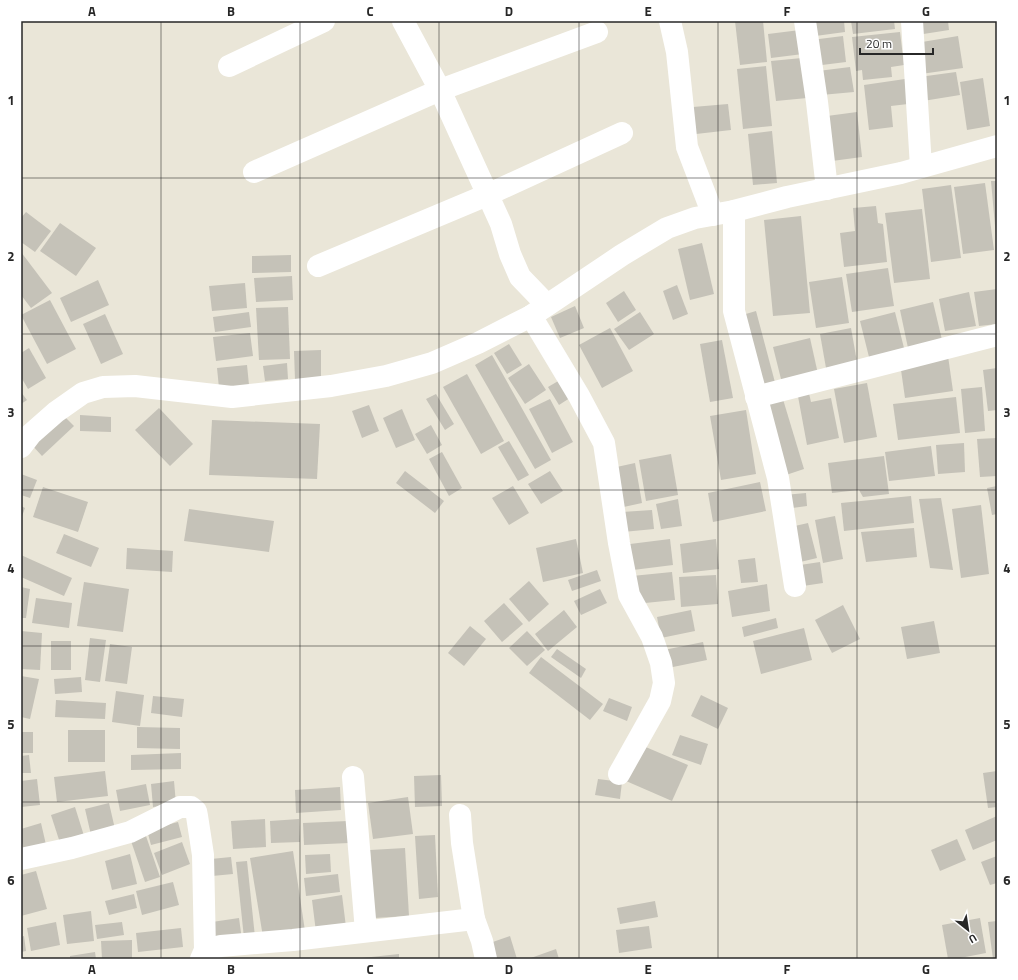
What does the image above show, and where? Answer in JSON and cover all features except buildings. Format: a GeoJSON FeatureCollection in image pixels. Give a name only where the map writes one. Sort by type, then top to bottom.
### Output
{"type":"FeatureCollection","features":[{"type":"Feature","properties":{"kind":"street"},"geometry":{"type":"LineString","coordinates":[[229,66],[324,21]]}},
{"type":"Feature","properties":{"kind":"street"},"geometry":{"type":"LineString","coordinates":[[403,21],[440,90],[500,224],[520,278],[539,310],[579,396],[604,443],[629,595],[652,637],[661,663],[664,683],[660,701],[620,774]]}},
{"type":"Feature","properties":{"kind":"street"},"geometry":{"type":"LineString","coordinates":[[670,21],[677,52],[687,147],[723,213],[734,311],[778,478],[795,586]]}},
{"type":"Feature","properties":{"kind":"street"},"geometry":{"type":"LineString","coordinates":[[805,21],[817,102],[827,189]]}},
{"type":"Feature","properties":{"kind":"street"},"geometry":{"type":"LineString","coordinates":[[912,21],[921,167]]}},
{"type":"Feature","properties":{"kind":"street"},"geometry":{"type":"LineString","coordinates":[[254,172],[440,90],[597,32]]}},
{"type":"Feature","properties":{"kind":"street"},"geometry":{"type":"LineString","coordinates":[[318,266],[487,195],[622,133]]}},
{"type":"Feature","properties":{"kind":"street"},"geometry":{"type":"LineString","coordinates":[[24,435],[83,393],[103,387],[135,386],[232,397],[331,386],[386,376],[432,363],[478,343],[539,310],[622,255],[667,228],[695,218],[901,173],[997,146]]}},
{"type":"Feature","properties":{"kind":"street"},"geometry":{"type":"LineString","coordinates":[[756,397],[997,335]]}},
{"type":"Feature","properties":{"kind":"street"},"geometry":{"type":"LineString","coordinates":[[353,777],[366,932]]}},
{"type":"Feature","properties":{"kind":"street"},"geometry":{"type":"LineString","coordinates":[[21,859],[72,848],[130,832],[180,807],[191,807],[196,811],[203,855],[203,954],[221,946],[293,940],[474,919]]}},
{"type":"Feature","properties":{"kind":"street"},"geometry":{"type":"LineString","coordinates":[[460,815],[462,843],[474,919],[486,959]]}}]}
